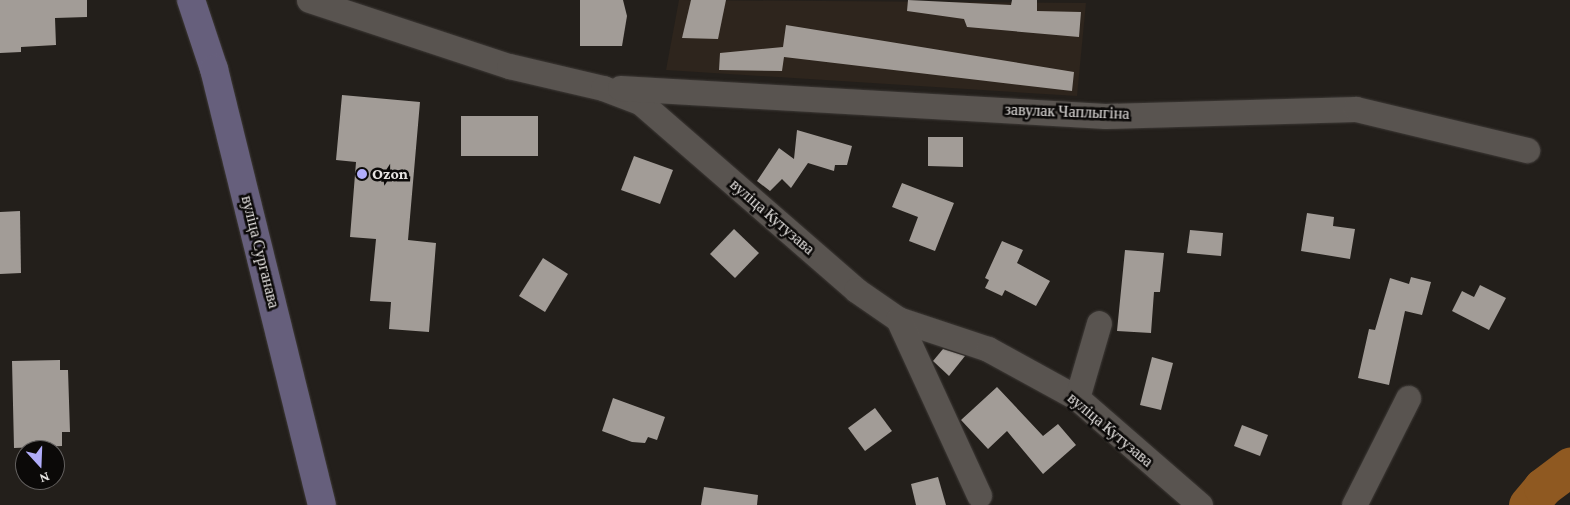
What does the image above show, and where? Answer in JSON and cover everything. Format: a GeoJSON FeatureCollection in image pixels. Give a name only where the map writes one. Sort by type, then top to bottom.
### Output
{"type":"FeatureCollection","features":[{"type":"Feature","properties":{"kind":"main road","name":"вуліца Сурганава"},"geometry":{"type":"LineString","coordinates":[[191,0],[214,69],[322,505]]}},
{"type":"Feature","properties":{"kind":"street","name":"вуліца Кутузава"},"geometry":{"type":"LineString","coordinates":[[309,0],[509,66],[603,88],[640,102],[856,290],[898,319],[988,349],[1076,398],[1200,505]]}},
{"type":"Feature","properties":{"kind":"street","name":"завулак Чаплыгіна"},"geometry":{"type":"LineString","coordinates":[[603,88],[1105,116],[1356,109],[1527,150]]}},
{"type":"Feature","properties":{"kind":"street"},"geometry":{"type":"LineString","coordinates":[[898,319],[979,495]]}},
{"type":"Feature","properties":{"kind":"street"},"geometry":{"type":"LineString","coordinates":[[1076,398],[1099,323]]}},
{"type":"Feature","properties":{"kind":"street"},"geometry":{"type":"LineString","coordinates":[[1354,505],[1408,398]]}},
{"type":"Feature","properties":{"kind":"shaded area"},"geometry":{"type":"Polygon","coordinates":[[[679,0],[1086,3],[1077,96],[666,70],[679,0]]]}},
{"type":"Feature","properties":{"kind":"building"},"geometry":{"type":"Polygon","coordinates":[[[0,0],[87,0],[87,17],[55,18],[56,45],[21,47],[21,52],[0,53],[0,0]]]}},
{"type":"Feature","properties":{"kind":"building"},"geometry":{"type":"Polygon","coordinates":[[[580,0],[623,0],[627,16],[622,46],[580,46],[580,0]]]}},
{"type":"Feature","properties":{"kind":"building"},"geometry":{"type":"Polygon","coordinates":[[[691,0],[726,0],[718,39],[682,38],[691,0]]]}},
{"type":"Feature","properties":{"kind":"building"},"geometry":{"type":"Polygon","coordinates":[[[908,0],[1011,5],[1012,0],[1037,0],[1037,11],[1081,12],[1079,37],[967,27],[964,19],[907,11],[908,0]]]}},
{"type":"Feature","properties":{"kind":"building"},"geometry":{"type":"Polygon","coordinates":[[[786,25],[1074,72],[1072,91],[784,57],[782,71],[719,70],[720,53],[783,47],[786,25]]]}},
{"type":"Feature","properties":{"kind":"building"},"geometry":{"type":"Polygon","coordinates":[[[342,95],[420,102],[408,240],[436,243],[429,332],[389,329],[391,302],[370,301],[376,239],[350,237],[356,162],[336,160],[342,95]]]}},
{"type":"Feature","properties":{"kind":"building"},"geometry":{"type":"Polygon","coordinates":[[[461,116],[538,116],[538,156],[461,156],[461,116]]]}},
{"type":"Feature","properties":{"kind":"building"},"geometry":{"type":"Polygon","coordinates":[[[797,130],[852,146],[847,165],[835,165],[834,171],[808,163],[791,188],[782,179],[770,191],[757,181],[779,148],[794,159],[797,130]]]}},
{"type":"Feature","properties":{"kind":"building"},"geometry":{"type":"Polygon","coordinates":[[[928,137],[963,137],[963,167],[928,166],[928,137]]]}},
{"type":"Feature","properties":{"kind":"building"},"geometry":{"type":"Polygon","coordinates":[[[634,156],[673,170],[660,204],[621,190],[634,156]]]}},
{"type":"Feature","properties":{"kind":"building"},"geometry":{"type":"Polygon","coordinates":[[[902,183],[954,203],[935,251],[909,241],[918,217],[892,207],[902,183]]]}},
{"type":"Feature","properties":{"kind":"building"},"geometry":{"type":"Polygon","coordinates":[[[20,211],[21,273],[0,274],[0,212],[20,211]]]}},
{"type":"Feature","properties":{"kind":"building"},"geometry":{"type":"Polygon","coordinates":[[[1307,213],[1334,217],[1333,226],[1355,229],[1350,259],[1301,251],[1307,213]]]}},
{"type":"Feature","properties":{"kind":"building"},"geometry":{"type":"Polygon","coordinates":[[[734,229],[759,253],[735,278],[710,254],[734,229]]]}},
{"type":"Feature","properties":{"kind":"building"},"geometry":{"type":"Polygon","coordinates":[[[1190,230],[1223,233],[1221,256],[1187,253],[1190,230]]]}},
{"type":"Feature","properties":{"kind":"building"},"geometry":{"type":"Polygon","coordinates":[[[1002,241],[1023,250],[1017,263],[1050,281],[1036,306],[1005,290],[1002,296],[985,288],[989,280],[985,278],[1002,241]]]}},
{"type":"Feature","properties":{"kind":"building"},"geometry":{"type":"Polygon","coordinates":[[[1125,250],[1164,253],[1160,292],[1154,292],[1151,333],[1117,331],[1125,250]]]}},
{"type":"Feature","properties":{"kind":"building"},"geometry":{"type":"Polygon","coordinates":[[[543,258],[568,274],[545,312],[519,296],[543,258]]]}},
{"type":"Feature","properties":{"kind":"building"},"geometry":{"type":"Polygon","coordinates":[[[1411,277],[1431,282],[1422,315],[1405,311],[1389,385],[1358,378],[1369,329],[1375,330],[1390,278],[1409,284],[1411,277]]]}},
{"type":"Feature","properties":{"kind":"building"},"geometry":{"type":"Polygon","coordinates":[[[1480,285],[1506,298],[1489,330],[1452,311],[1462,291],[1474,297],[1480,285]]]}},
{"type":"Feature","properties":{"kind":"building"},"geometry":{"type":"Polygon","coordinates":[[[943,349],[965,356],[949,376],[933,361],[943,349]]]}},
{"type":"Feature","properties":{"kind":"building"},"geometry":{"type":"Polygon","coordinates":[[[1152,357],[1173,363],[1161,410],[1140,405],[1152,357]]]}},
{"type":"Feature","properties":{"kind":"building"},"geometry":{"type":"Polygon","coordinates":[[[60,360],[60,370],[68,370],[70,432],[62,432],[62,440],[15,440],[14,448],[12,361],[60,360]]]}},
{"type":"Feature","properties":{"kind":"building"},"geometry":{"type":"Polygon","coordinates":[[[997,387],[1043,436],[1058,424],[1076,445],[1043,474],[1007,431],[988,449],[961,420],[997,387]]]}},
{"type":"Feature","properties":{"kind":"building"},"geometry":{"type":"Polygon","coordinates":[[[613,398],[665,417],[657,440],[648,437],[645,443],[632,442],[602,431],[613,398]]]}},
{"type":"Feature","properties":{"kind":"building"},"geometry":{"type":"Polygon","coordinates":[[[875,408],[892,431],[865,451],[848,428],[875,408]]]}},
{"type":"Feature","properties":{"kind":"building"},"geometry":{"type":"Polygon","coordinates":[[[1242,425],[1268,435],[1260,456],[1234,446],[1242,425]]]}},
{"type":"Feature","properties":{"kind":"building"},"geometry":{"type":"Polygon","coordinates":[[[938,477],[946,505],[916,505],[911,484],[938,477]]]}},
{"type":"Feature","properties":{"kind":"building"},"geometry":{"type":"Polygon","coordinates":[[[704,487],[758,495],[757,505],[701,505],[704,487]]]}},
{"type":"Feature","properties":{"kind":"waterway"},"geometry":{"type":"LineString","coordinates":[[1528,505],[1543,487],[1570,467]]}},
{"type":"Feature","properties":{"kind":"place","name":"Ozon"},"geometry":{"type":"Point","coordinates":[362,174]}}]}
